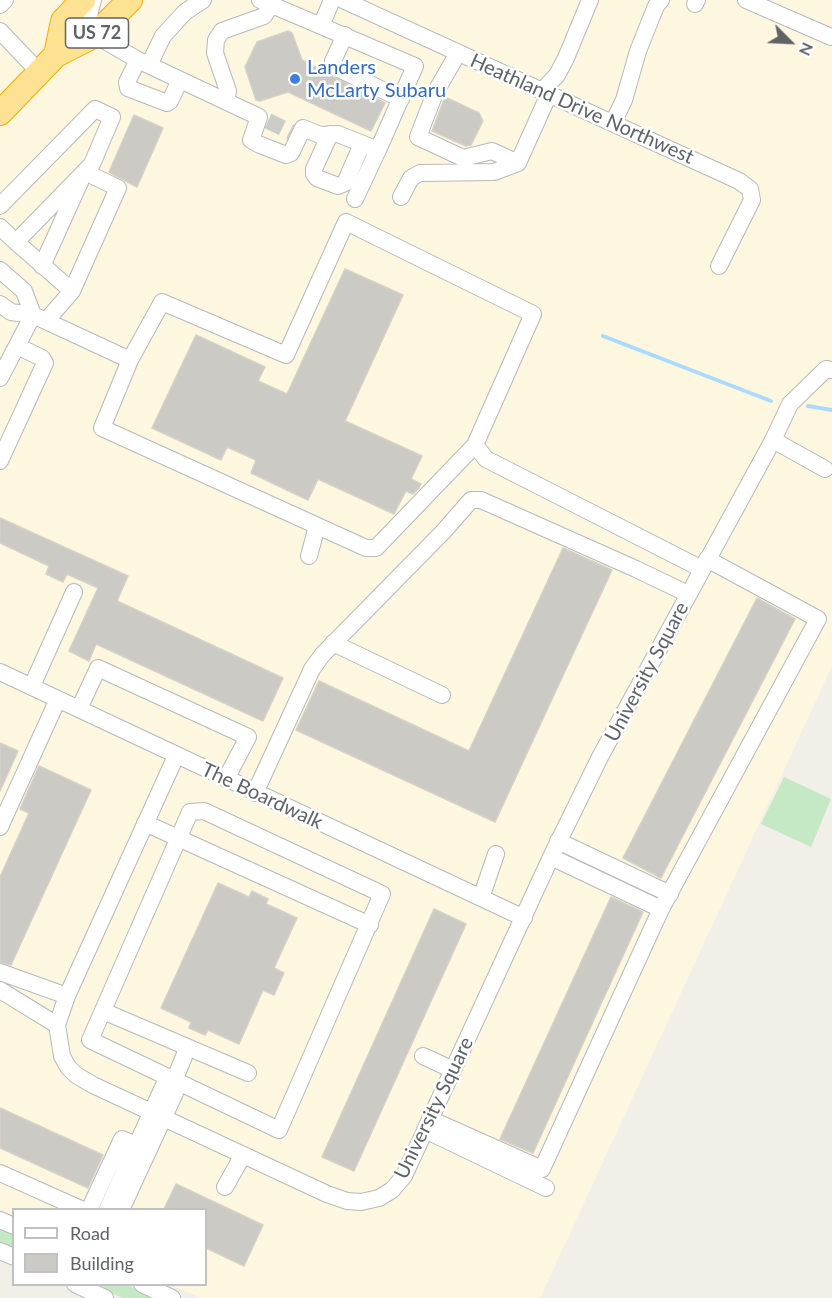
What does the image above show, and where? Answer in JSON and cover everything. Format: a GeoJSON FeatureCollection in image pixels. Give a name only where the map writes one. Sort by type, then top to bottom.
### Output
{"type":"FeatureCollection","features":[{"type":"Feature","properties":{"kind":"highway","name":"US 72"},"geometry":{"type":"LineString","coordinates":[[56,55],[63,21],[83,0]]}},
{"type":"Feature","properties":{"kind":"highway","name":"US 72"},"geometry":{"type":"LineString","coordinates":[[0,112],[56,55],[95,35],[130,0]]}},
{"type":"Feature","properties":{"kind":"street"},"geometry":{"type":"LineString","coordinates":[[0,5],[5,0]]}},
{"type":"Feature","properties":{"kind":"street"},"geometry":{"type":"LineString","coordinates":[[93,0],[87,23],[95,35],[143,62],[263,119],[251,140],[258,144],[286,155],[291,153],[295,134],[303,128],[320,135],[338,134],[370,147]]}},
{"type":"Feature","properties":{"kind":"street"},"geometry":{"type":"LineString","coordinates":[[180,80],[167,103],[128,88],[127,82],[185,12],[203,0]]}},
{"type":"Feature","properties":{"kind":"street"},"geometry":{"type":"LineString","coordinates":[[321,26],[332,0]]}},
{"type":"Feature","properties":{"kind":"street","name":"Heathland Drive Northwest"},"geometry":{"type":"LineString","coordinates":[[343,0],[739,181],[750,189],[752,200],[719,266]]}},
{"type":"Feature","properties":{"kind":"street"},"geometry":{"type":"LineString","coordinates":[[401,196],[411,178],[420,174],[494,172],[518,163],[546,93],[566,58],[590,0]]}},
{"type":"Feature","properties":{"kind":"street"},"geometry":{"type":"LineString","coordinates":[[614,123],[624,100],[638,51],[656,6],[661,0]]}},
{"type":"Feature","properties":{"kind":"street"},"geometry":{"type":"LineString","coordinates":[[746,0],[832,36]]}},
{"type":"Feature","properties":{"kind":"street"},"geometry":{"type":"LineString","coordinates":[[226,101],[228,91],[215,53],[216,40],[222,31],[264,16],[265,2],[415,66],[401,99],[345,183],[338,186],[314,174],[314,169],[330,134]]}},
{"type":"Feature","properties":{"kind":"street"},"geometry":{"type":"LineString","coordinates":[[0,31],[39,72]]}},
{"type":"Feature","properties":{"kind":"street"},"geometry":{"type":"LineString","coordinates":[[345,35],[333,65],[401,99]]}},
{"type":"Feature","properties":{"kind":"street"},"geometry":{"type":"LineString","coordinates":[[458,53],[435,93],[418,137],[463,158],[492,151],[518,163]]}},
{"type":"Feature","properties":{"kind":"street"},"geometry":{"type":"LineString","coordinates":[[0,206],[95,110],[112,117],[92,164],[15,242]]}},
{"type":"Feature","properties":{"kind":"street"},"geometry":{"type":"LineString","coordinates":[[355,199],[370,147]]}},
{"type":"Feature","properties":{"kind":"street"},"geometry":{"type":"LineString","coordinates":[[42,266],[85,172]]}},
{"type":"Feature","properties":{"kind":"street"},"geometry":{"type":"LineString","coordinates":[[2,368],[16,346],[39,318],[72,291],[118,188],[85,172]]}},
{"type":"Feature","properties":{"kind":"street"},"geometry":{"type":"LineString","coordinates":[[346,222],[533,314],[475,445],[376,548],[366,548],[102,428],[130,360],[162,302],[286,355],[346,222]]}},
{"type":"Feature","properties":{"kind":"street"},"geometry":{"type":"LineString","coordinates":[[0,227],[72,291]]}},
{"type":"Feature","properties":{"kind":"street"},"geometry":{"type":"LineString","coordinates":[[0,270],[24,291],[39,318]]}},
{"type":"Feature","properties":{"kind":"street"},"geometry":{"type":"LineString","coordinates":[[0,304],[11,312],[39,318],[130,360]]}},
{"type":"Feature","properties":{"kind":"street"},"geometry":{"type":"LineString","coordinates":[[0,461],[45,363],[42,358],[16,346]]}},
{"type":"Feature","properties":{"kind":"street","name":"University Square"},"geometry":{"type":"LineString","coordinates":[[176,756],[67,996],[57,1026],[62,1056],[76,1075],[93,1085],[327,1194],[347,1201],[361,1202],[379,1198],[392,1190],[404,1176],[600,757],[773,440],[790,404],[826,369],[832,370]]}},
{"type":"Feature","properties":{"kind":"street"},"geometry":{"type":"LineString","coordinates":[[773,440],[825,468]]}},
{"type":"Feature","properties":{"kind":"street"},"geometry":{"type":"LineString","coordinates":[[428,1124],[542,1169],[661,909],[818,619],[486,459],[475,445]]}},
{"type":"Feature","properties":{"kind":"street"},"geometry":{"type":"LineString","coordinates":[[255,793],[312,669],[333,643],[443,532],[471,500],[481,500],[688,594]]}},
{"type":"Feature","properties":{"kind":"street"},"geometry":{"type":"LineString","coordinates":[[309,556],[317,526]]}},
{"type":"Feature","properties":{"kind":"street"},"geometry":{"type":"LineString","coordinates":[[32,686],[74,592]]}},
{"type":"Feature","properties":{"kind":"street"},"geometry":{"type":"LineString","coordinates":[[333,643],[442,695]]}},
{"type":"Feature","properties":{"kind":"street"},"geometry":{"type":"LineString","coordinates":[[79,709],[98,669],[248,737],[226,779]]}},
{"type":"Feature","properties":{"kind":"street","name":"The Boardwalk"},"geometry":{"type":"LineString","coordinates":[[0,672],[524,918]]}},
{"type":"Feature","properties":{"kind":"street"},"geometry":{"type":"LineString","coordinates":[[0,827],[58,699]]}},
{"type":"Feature","properties":{"kind":"street"},"geometry":{"type":"LineString","coordinates":[[204,811],[382,894],[279,1130],[90,1040],[177,839],[190,812],[204,811]]}},
{"type":"Feature","properties":{"kind":"street"},"geometry":{"type":"LineString","coordinates":[[145,824],[370,925]]}},
{"type":"Feature","properties":{"kind":"street"},"geometry":{"type":"LineString","coordinates":[[555,849],[670,894]]}},
{"type":"Feature","properties":{"kind":"street"},"geometry":{"type":"LineString","coordinates":[[555,849],[661,909]]}},
{"type":"Feature","properties":{"kind":"street"},"geometry":{"type":"LineString","coordinates":[[481,898],[496,854]]}},
{"type":"Feature","properties":{"kind":"street"},"geometry":{"type":"LineString","coordinates":[[0,972],[67,996]]}},
{"type":"Feature","properties":{"kind":"street"},"geometry":{"type":"LineString","coordinates":[[0,990],[57,1026]]}},
{"type":"Feature","properties":{"kind":"street"},"geometry":{"type":"LineString","coordinates":[[103,1011],[187,1049],[248,1073]]}},
{"type":"Feature","properties":{"kind":"street"},"geometry":{"type":"LineString","coordinates":[[107,1208],[136,1145],[175,1093],[174,1081],[187,1049]]}},
{"type":"Feature","properties":{"kind":"street"},"geometry":{"type":"LineString","coordinates":[[423,1056],[453,1070]]}},
{"type":"Feature","properties":{"kind":"street"},"geometry":{"type":"LineString","coordinates":[[121,1208],[157,1116]]}},
{"type":"Feature","properties":{"kind":"street"},"geometry":{"type":"LineString","coordinates":[[428,1124],[546,1188]]}},
{"type":"Feature","properties":{"kind":"street"},"geometry":{"type":"LineString","coordinates":[[89,1208],[122,1139],[136,1145]]}},
{"type":"Feature","properties":{"kind":"street"},"geometry":{"type":"LineString","coordinates":[[225,1187],[243,1155]]}},
{"type":"Feature","properties":{"kind":"street"},"geometry":{"type":"LineString","coordinates":[[0,1173],[80,1208]]}},
{"type":"Feature","properties":{"kind":"street"},"geometry":{"type":"LineString","coordinates":[[82,1286],[105,1298]]}},
{"type":"Feature","properties":{"kind":"street"},"geometry":{"type":"LineString","coordinates":[[146,1286],[173,1298]]}},
{"type":"Feature","properties":{"kind":"shaded area"},"geometry":{"type":"Polygon","coordinates":[[[0,0],[832,0],[832,666],[540,1298],[201,1298],[173,1286],[207,1286],[207,1208],[12,1208],[12,1215],[0,1209],[0,0]]]}},
{"type":"Feature","properties":{"kind":"green space"},"geometry":{"type":"Polygon","coordinates":[[[784,777],[831,799],[811,847],[761,824],[784,777]]]}},
{"type":"Feature","properties":{"kind":"green space"},"geometry":{"type":"Polygon","coordinates":[[[0,1227],[12,1233],[12,1249],[0,1243],[0,1227]]]}},
{"type":"Feature","properties":{"kind":"green space"},"geometry":{"type":"Polygon","coordinates":[[[102,1286],[129,1286],[157,1298],[123,1298],[102,1286]]]}},
{"type":"Feature","properties":{"kind":"building","name":"Landers McLarty Subaru"},"geometry":{"type":"Polygon","coordinates":[[[288,31],[292,33],[302,60],[385,103],[371,131],[288,92],[260,101],[256,100],[245,67],[257,42],[288,31]]]}},
{"type":"Feature","properties":{"kind":"building"},"geometry":{"type":"Polygon","coordinates":[[[445,97],[479,113],[483,121],[471,145],[466,146],[432,131],[445,97]]]}},
{"type":"Feature","properties":{"kind":"building"},"geometry":{"type":"Polygon","coordinates":[[[134,115],[163,128],[137,187],[109,172],[134,115]]]}},
{"type":"Feature","properties":{"kind":"building"},"geometry":{"type":"Polygon","coordinates":[[[345,269],[403,295],[345,421],[422,456],[411,479],[421,484],[413,494],[406,491],[394,514],[318,479],[308,500],[251,473],[256,460],[227,447],[221,460],[152,428],[196,335],[265,367],[258,381],[287,394],[345,269]]]}},
{"type":"Feature","properties":{"kind":"building"},"geometry":{"type":"Polygon","coordinates":[[[0,518],[128,576],[117,601],[283,678],[263,721],[96,644],[89,661],[69,651],[98,588],[67,574],[63,582],[46,574],[49,566],[0,543],[0,518]]]}},
{"type":"Feature","properties":{"kind":"building"},"geometry":{"type":"Polygon","coordinates":[[[563,548],[612,570],[495,822],[296,730],[319,681],[469,751],[563,548]]]}},
{"type":"Feature","properties":{"kind":"building"},"geometry":{"type":"Polygon","coordinates":[[[757,598],[795,619],[661,878],[623,858],[757,598]]]}},
{"type":"Feature","properties":{"kind":"building"},"geometry":{"type":"Polygon","coordinates":[[[0,743],[18,751],[0,791],[0,743]]]}},
{"type":"Feature","properties":{"kind":"building"},"geometry":{"type":"Polygon","coordinates":[[[39,766],[91,790],[11,965],[0,962],[0,877],[29,813],[20,809],[39,766]]]}},
{"type":"Feature","properties":{"kind":"building"},"geometry":{"type":"Polygon","coordinates":[[[218,883],[249,897],[252,891],[268,899],[266,904],[297,918],[274,968],[284,973],[274,995],[263,990],[239,1044],[208,1030],[205,1035],[189,1028],[191,1022],[161,1008],[218,883]]]}},
{"type":"Feature","properties":{"kind":"building"},"geometry":{"type":"Polygon","coordinates":[[[611,897],[643,912],[533,1153],[500,1139],[611,897]]]}},
{"type":"Feature","properties":{"kind":"building"},"geometry":{"type":"Polygon","coordinates":[[[434,909],[466,924],[354,1171],[322,1157],[434,909]]]}},
{"type":"Feature","properties":{"kind":"building"},"geometry":{"type":"Polygon","coordinates":[[[0,1108],[103,1155],[88,1188],[0,1148],[0,1108]]]}},
{"type":"Feature","properties":{"kind":"building"},"geometry":{"type":"Polygon","coordinates":[[[176,1184],[263,1225],[244,1266],[207,1248],[207,1208],[164,1208],[176,1184]]]}},
{"type":"Feature","properties":{"kind":"waterway"},"geometry":{"type":"LineString","coordinates":[[603,336],[771,401]]}},
{"type":"Feature","properties":{"kind":"waterway"},"geometry":{"type":"LineString","coordinates":[[808,406],[832,410]]}},
{"type":"Feature","properties":{"kind":"tunnel"},"geometry":{"type":"LineString","coordinates":[[268,121],[291,132]]}},
{"type":"Feature","properties":{"kind":"place","name":"Landers McLarty Subaru"},"geometry":{"type":"Point","coordinates":[295,79]}}]}
